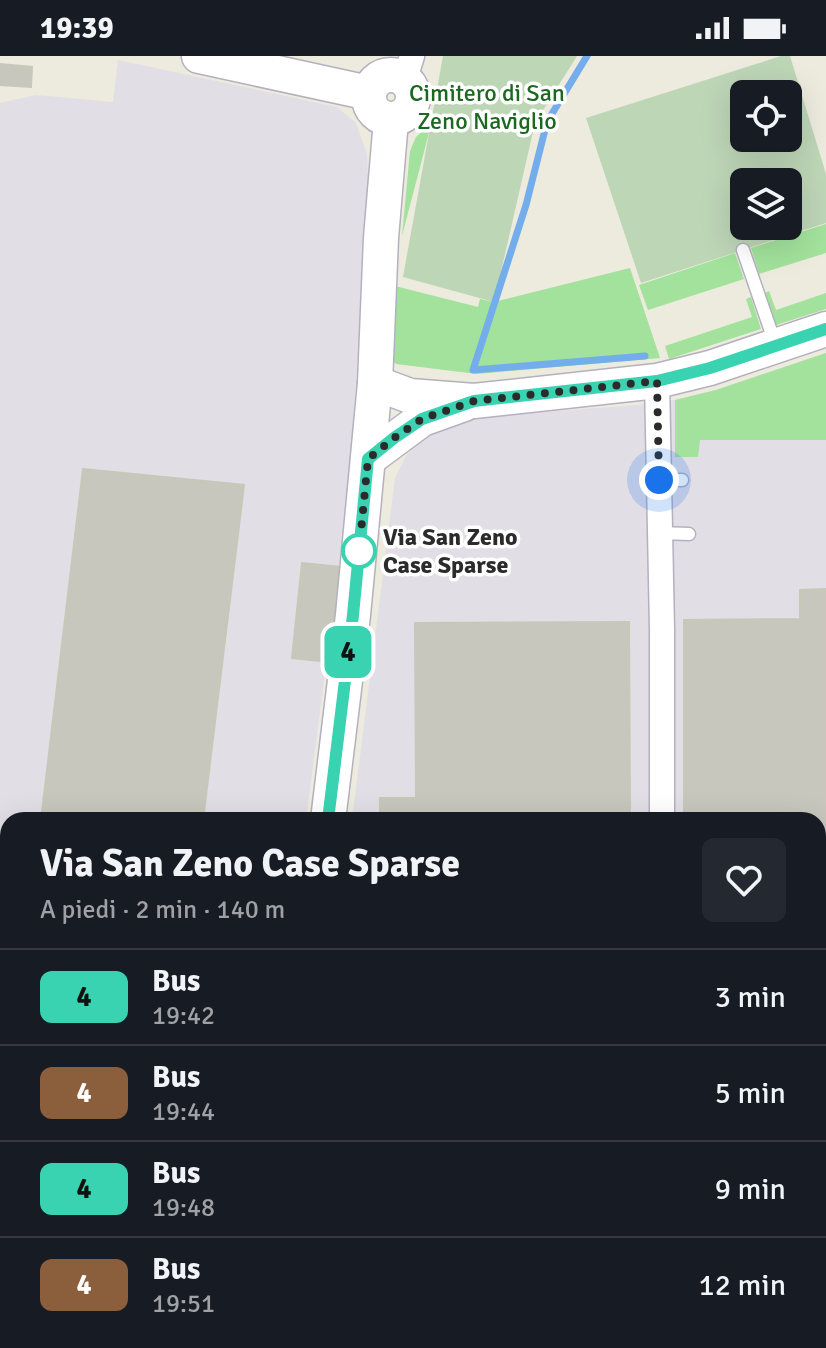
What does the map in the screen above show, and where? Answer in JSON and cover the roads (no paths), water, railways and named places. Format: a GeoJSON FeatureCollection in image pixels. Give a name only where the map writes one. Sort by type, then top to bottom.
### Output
{"type":"FeatureCollection","features":[{"type":"Feature","properties":{"kind":"street"},"geometry":{"type":"LineString","coordinates":[[199,56],[369,93]]}},
{"type":"Feature","properties":{"kind":"street"},"geometry":{"type":"LineString","coordinates":[[409,68],[414,99],[412,106],[402,117],[391,120],[382,118],[369,101],[373,84],[385,76],[396,75],[409,68]]}},
{"type":"Feature","properties":{"kind":"street"},"geometry":{"type":"LineString","coordinates":[[329,812],[353,615],[375,383],[381,238],[391,120]]}},
{"type":"Feature","properties":{"kind":"street"},"geometry":{"type":"LineString","coordinates":[[375,383],[410,396],[474,401],[657,381],[710,368],[826,329]]}},
{"type":"Feature","properties":{"kind":"street"},"geometry":{"type":"LineString","coordinates":[[657,381],[670,480],[660,533],[662,812]]}},
{"type":"Feature","properties":{"kind":"street"},"geometry":{"type":"LineString","coordinates":[[368,459],[422,419],[474,401]]}},
{"type":"Feature","properties":{"kind":"lane"},"geometry":{"type":"LineString","coordinates":[[743,250],[776,346]]}},
{"type":"Feature","properties":{"kind":"lane"},"geometry":{"type":"LineString","coordinates":[[660,533],[689,534]]}},
{"type":"Feature","properties":{"kind":"waterway"},"geometry":{"type":"LineString","coordinates":[[587,56],[547,122],[526,205],[473,370],[645,356]]}},
{"type":"Feature","properties":{"kind":"place","name":"Via San Zeno Case Sparse"},"geometry":{"type":"Point","coordinates":[359,551]}},
{"type":"Feature","properties":{"kind":"park label","name":"Cimitero di San Zeno Naviglio"},"geometry":{"type":"Point","coordinates":[487,107]}}]}
